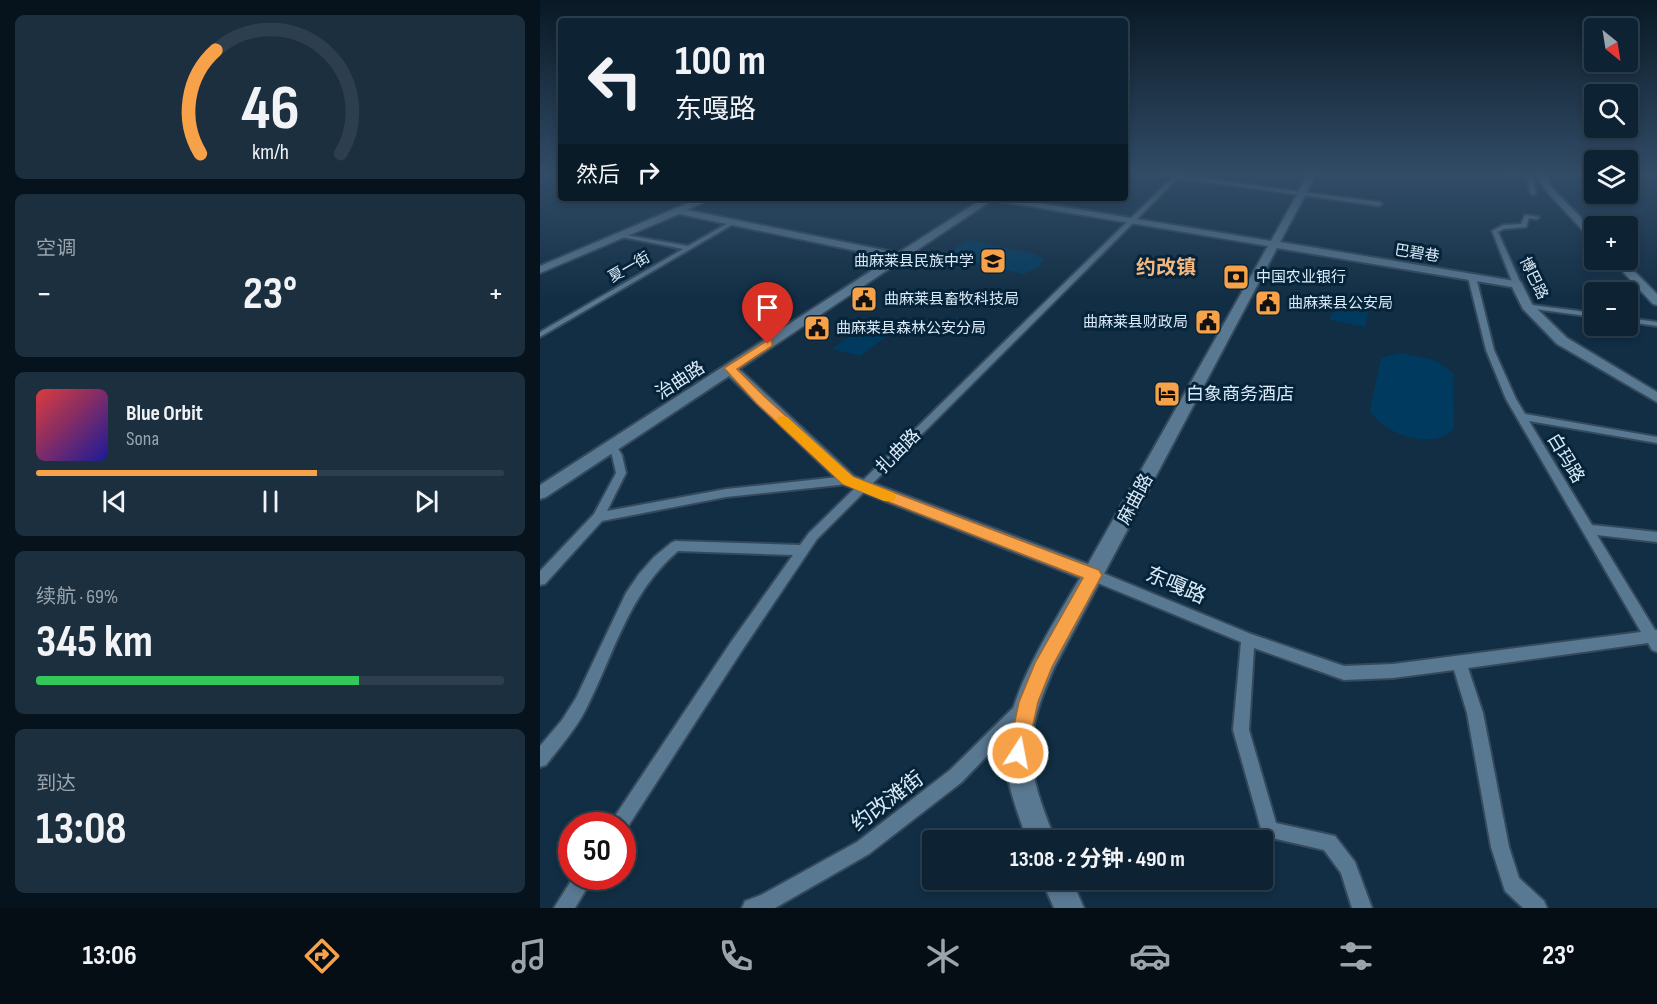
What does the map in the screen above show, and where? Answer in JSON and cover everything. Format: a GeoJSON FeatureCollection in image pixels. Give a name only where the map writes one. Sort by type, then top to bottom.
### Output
{"type":"FeatureCollection","features":[{"type":"Feature","properties":{"kind":"street"},"geometry":{"type":"LineString","coordinates":[[540,270],[668,215]]}},
{"type":"Feature","properties":{"kind":"street"},"geometry":{"type":"LineString","coordinates":[[698,215],[900,257]]}},
{"type":"Feature","properties":{"kind":"street","name":"治曲路"},"geometry":{"type":"LineString","coordinates":[[540,493],[965,215]]}},
{"type":"Feature","properties":{"kind":"street","name":"巴碧巷"},"geometry":{"type":"LineString","coordinates":[[1096,215],[1517,284]]}},
{"type":"Feature","properties":{"kind":"street","name":"扎曲路"},"geometry":{"type":"LineString","coordinates":[[628,812],[803,550],[855,484],[1136,215]]}},
{"type":"Feature","properties":{"kind":"street","name":"麻曲路"},"geometry":{"type":"LineString","coordinates":[[1038,830],[1027,798],[1018,753],[1028,702],[1044,663],[1289,215]]}},
{"type":"Feature","properties":{"kind":"street","name":"博巴路"},"geometry":{"type":"LineString","coordinates":[[1536,217],[1527,216],[1524,226],[1495,231],[1527,306],[1562,341],[1657,398]]}},
{"type":"Feature","properties":{"kind":"street","name":"夏一街"},"geometry":{"type":"LineString","coordinates":[[540,335],[732,223]]}},
{"type":"Feature","properties":{"kind":"street"},"geometry":{"type":"LineString","coordinates":[[622,235],[689,248]]}},
{"type":"Feature","properties":{"kind":"street"},"geometry":{"type":"LineString","coordinates":[[1627,270],[1657,301]]}},
{"type":"Feature","properties":{"kind":"street","name":"白玛路"},"geometry":{"type":"LineString","coordinates":[[1472,277],[1490,350],[1511,399],[1655,640]]}},
{"type":"Feature","properties":{"kind":"street"},"geometry":{"type":"LineString","coordinates":[[1527,306],[1584,314]]}},
{"type":"Feature","properties":{"kind":"street"},"geometry":{"type":"LineString","coordinates":[[1638,321],[1657,324]]}},
{"type":"Feature","properties":{"kind":"street","name":"东嘎路"},"geometry":{"type":"LineString","coordinates":[[730,368],[760,400],[855,484],[1093,575],[1248,639],[1344,673],[1393,671],[1655,640]]}},
{"type":"Feature","properties":{"kind":"street"},"geometry":{"type":"LineString","coordinates":[[1522,417],[1657,440]]}},
{"type":"Feature","properties":{"kind":"street"},"geometry":{"type":"LineString","coordinates":[[543,573],[598,517],[621,473],[617,455],[612,446]]}},
{"type":"Feature","properties":{"kind":"street"},"geometry":{"type":"LineString","coordinates":[[598,517],[726,493],[855,484]]}},
{"type":"Feature","properties":{"kind":"street"},"geometry":{"type":"LineString","coordinates":[[1589,529],[1657,537]]}},
{"type":"Feature","properties":{"kind":"street"},"geometry":{"type":"LineString","coordinates":[[540,759],[580,706],[624,607],[663,555],[675,546],[803,550]]}},
{"type":"Feature","properties":{"kind":"street"},"geometry":{"type":"LineString","coordinates":[[1248,639],[1241,730],[1269,830],[1329,842],[1349,868],[1362,908]]}},
{"type":"Feature","properties":{"kind":"street"},"geometry":{"type":"LineString","coordinates":[[1459,663],[1475,712],[1500,846],[1512,884],[1537,908]]}},
{"type":"Feature","properties":{"kind":"street","name":"约改滩街"},"geometry":{"type":"LineString","coordinates":[[752,908],[767,902],[863,848],[956,776],[1028,702]]}},
{"type":"Feature","properties":{"kind":"street"},"geometry":{"type":"LineString","coordinates":[[564,908],[576,890]]}},
{"type":"Feature","properties":{"kind":"street"},"geometry":{"type":"LineString","coordinates":[[1061,890],[1069,908]]}},
{"type":"Feature","properties":{"kind":"shaded area"},"geometry":{"type":"Polygon","coordinates":[[[968,240],[1035,254],[1043,261],[1038,267],[1024,274],[943,256],[968,240]]]}},
{"type":"Feature","properties":{"kind":"shaded area"},"geometry":{"type":"Polygon","coordinates":[[[1337,299],[1370,305],[1365,327],[1330,320],[1337,299]]]}},
{"type":"Feature","properties":{"kind":"shaded area"},"geometry":{"type":"Polygon","coordinates":[[[864,326],[891,333],[860,356],[832,349],[864,326]]]}},
{"type":"Feature","properties":{"kind":"shaded area"},"geometry":{"type":"Polygon","coordinates":[[[1401,353],[1434,360],[1453,373],[1454,428],[1445,435],[1434,439],[1409,437],[1386,427],[1370,411],[1381,358],[1401,353]]]}},
{"type":"Feature","properties":{"kind":"slow traffic"},"geometry":{"type":"LineString","coordinates":[[783,420],[848,480],[889,497]]}},
{"type":"Feature","properties":{"kind":"place","name":"曲麻莱县民族中学"},"geometry":{"type":"Point","coordinates":[993,261]}},
{"type":"Feature","properties":{"kind":"place","name":"中国农业银行"},"geometry":{"type":"Point","coordinates":[1236,277]}},
{"type":"Feature","properties":{"kind":"place","name":"曲麻莱县畜牧科技局"},"geometry":{"type":"Point","coordinates":[864,299]}},
{"type":"Feature","properties":{"kind":"place","name":"曲麻莱县公安局"},"geometry":{"type":"Point","coordinates":[1268,303]}},
{"type":"Feature","properties":{"kind":"place","name":"曲麻莱县财政局"},"geometry":{"type":"Point","coordinates":[1208,322]}},
{"type":"Feature","properties":{"kind":"place","name":"曲麻莱县森林公安分局"},"geometry":{"type":"Point","coordinates":[817,328]}},
{"type":"Feature","properties":{"kind":"place","name":"白象商务酒店"},"geometry":{"type":"Point","coordinates":[1167,394]}},
{"type":"Feature","properties":{"kind":"district","name":"约改镇"},"geometry":{"type":"Point","coordinates":[1166,267]}},
{"type":"Feature","properties":{"kind":"route"},"geometry":{"type":"LineString","coordinates":[[768,344],[730,368],[760,400],[848,480],[861,487],[1093,575],[1044,663],[1028,702],[1018,753]]}}]}
